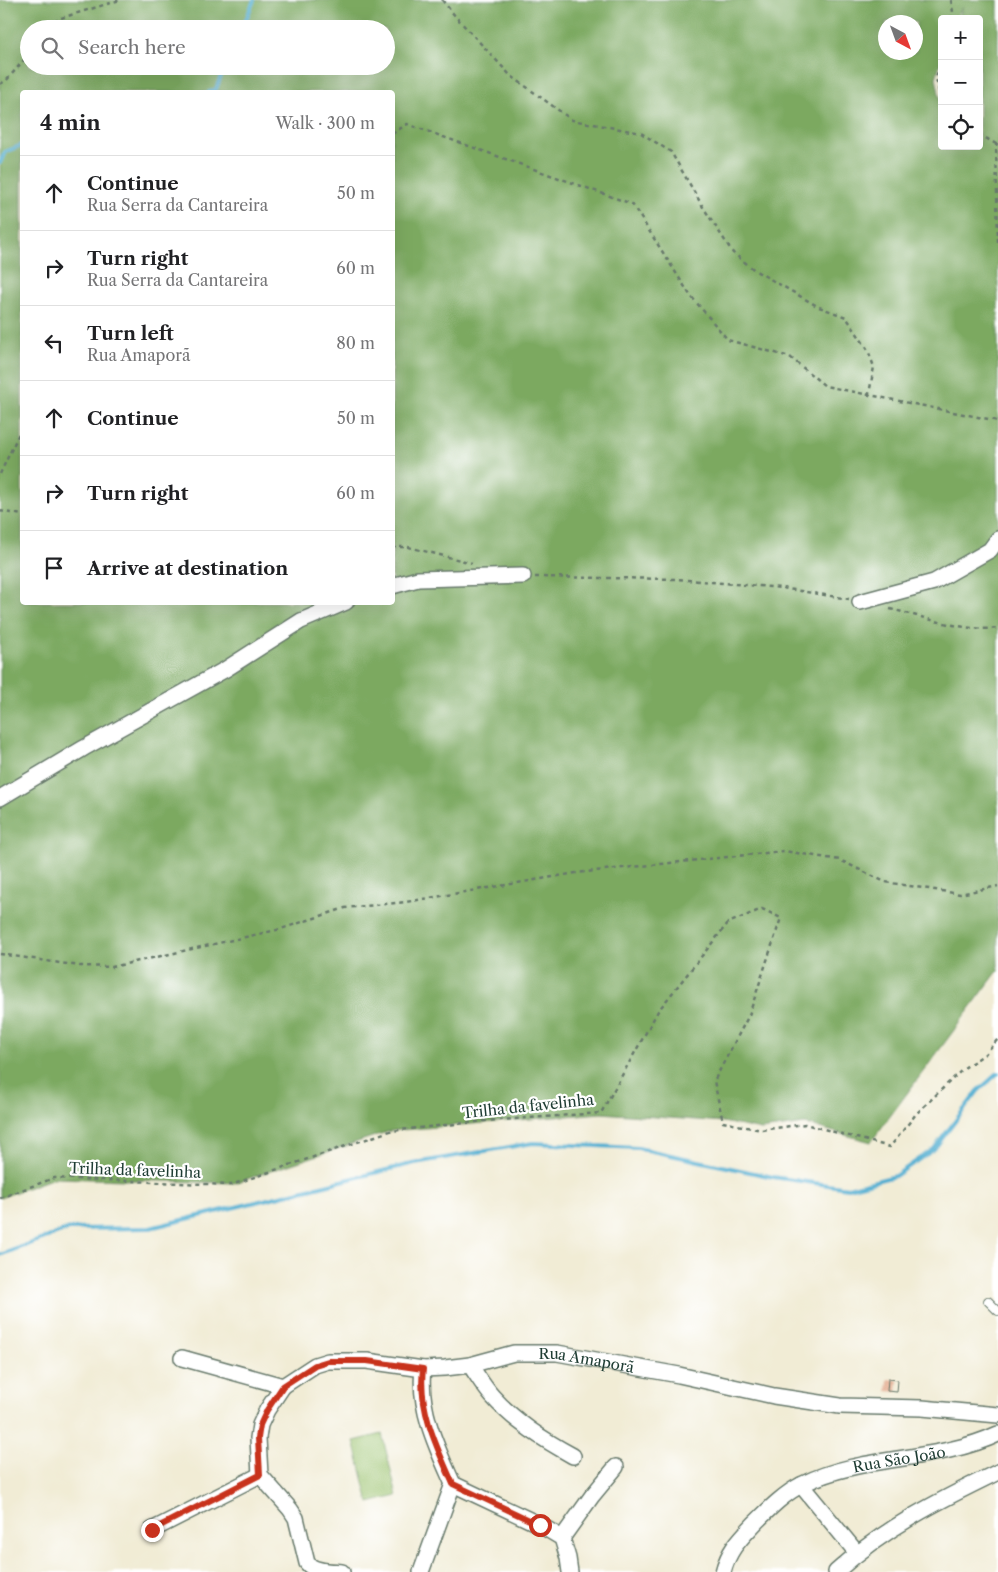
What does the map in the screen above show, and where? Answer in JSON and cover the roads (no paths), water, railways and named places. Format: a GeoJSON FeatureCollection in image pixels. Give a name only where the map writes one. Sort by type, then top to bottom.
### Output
{"type":"FeatureCollection","features":[{"type":"Feature","properties":{"kind":"street"},"geometry":{"type":"LineString","coordinates":[[860,602],[934,582],[990,550],[998,539]]}},
{"type":"Feature","properties":{"kind":"street"},"geometry":{"type":"LineString","coordinates":[[395,585],[418,579],[523,576]]}},
{"type":"Feature","properties":{"kind":"street"},"geometry":{"type":"LineString","coordinates":[[0,798],[84,748],[226,669],[301,621],[339,605]]}},
{"type":"Feature","properties":{"kind":"street","name":"Rua Amaporã"},"geometry":{"type":"LineString","coordinates":[[283,1386],[315,1365],[328,1361],[367,1361],[423,1369],[470,1365],[514,1353],[557,1353],[679,1375],[774,1396],[840,1406],[922,1408],[998,1415]]}},
{"type":"Feature","properties":{"kind":"street"},"geometry":{"type":"LineString","coordinates":[[182,1358],[283,1386],[267,1410],[260,1425],[258,1438],[260,1475],[296,1518],[309,1566],[342,1572]]}},
{"type":"Feature","properties":{"kind":"street"},"geometry":{"type":"LineString","coordinates":[[470,1365],[491,1395],[511,1416],[532,1432],[574,1456]]}},
{"type":"Feature","properties":{"kind":"street"},"geometry":{"type":"LineString","coordinates":[[423,1369],[421,1394],[426,1414],[453,1484],[540,1525],[562,1538],[570,1572]]}},
{"type":"Feature","properties":{"kind":"street","name":"Rua São João"},"geometry":{"type":"LineString","coordinates":[[724,1572],[727,1558],[736,1542],[765,1513],[786,1495],[802,1485],[823,1476],[854,1467],[936,1454],[973,1444],[998,1434]]}},
{"type":"Feature","properties":{"kind":"street"},"geometry":{"type":"LineString","coordinates":[[562,1538],[592,1496],[616,1467]]}},
{"type":"Feature","properties":{"kind":"street"},"geometry":{"type":"LineString","coordinates":[[836,1572],[879,1537],[932,1504],[998,1472]]}},
{"type":"Feature","properties":{"kind":"street"},"geometry":{"type":"LineString","coordinates":[[152,1530],[260,1475]]}},
{"type":"Feature","properties":{"kind":"street"},"geometry":{"type":"LineString","coordinates":[[422,1572],[453,1484]]}},
{"type":"Feature","properties":{"kind":"street"},"geometry":{"type":"LineString","coordinates":[[802,1485],[857,1553]]}},
{"type":"Feature","properties":{"kind":"lane"},"geometry":{"type":"LineString","coordinates":[[988,1301],[998,1311]]}},
{"type":"Feature","properties":{"kind":"waterway"},"geometry":{"type":"LineString","coordinates":[[246,20],[254,0]]}},
{"type":"Feature","properties":{"kind":"waterway"},"geometry":{"type":"LineString","coordinates":[[214,90],[216,89],[221,75]]}},
{"type":"Feature","properties":{"kind":"waterway"},"geometry":{"type":"LineString","coordinates":[[0,163],[5,152],[20,146]]}},
{"type":"Feature","properties":{"kind":"waterway"},"geometry":{"type":"LineString","coordinates":[[0,1255],[69,1229],[150,1228],[415,1163],[533,1143],[638,1148],[773,1177],[848,1188],[895,1176],[934,1149],[978,1091],[998,1073]]}}]}
